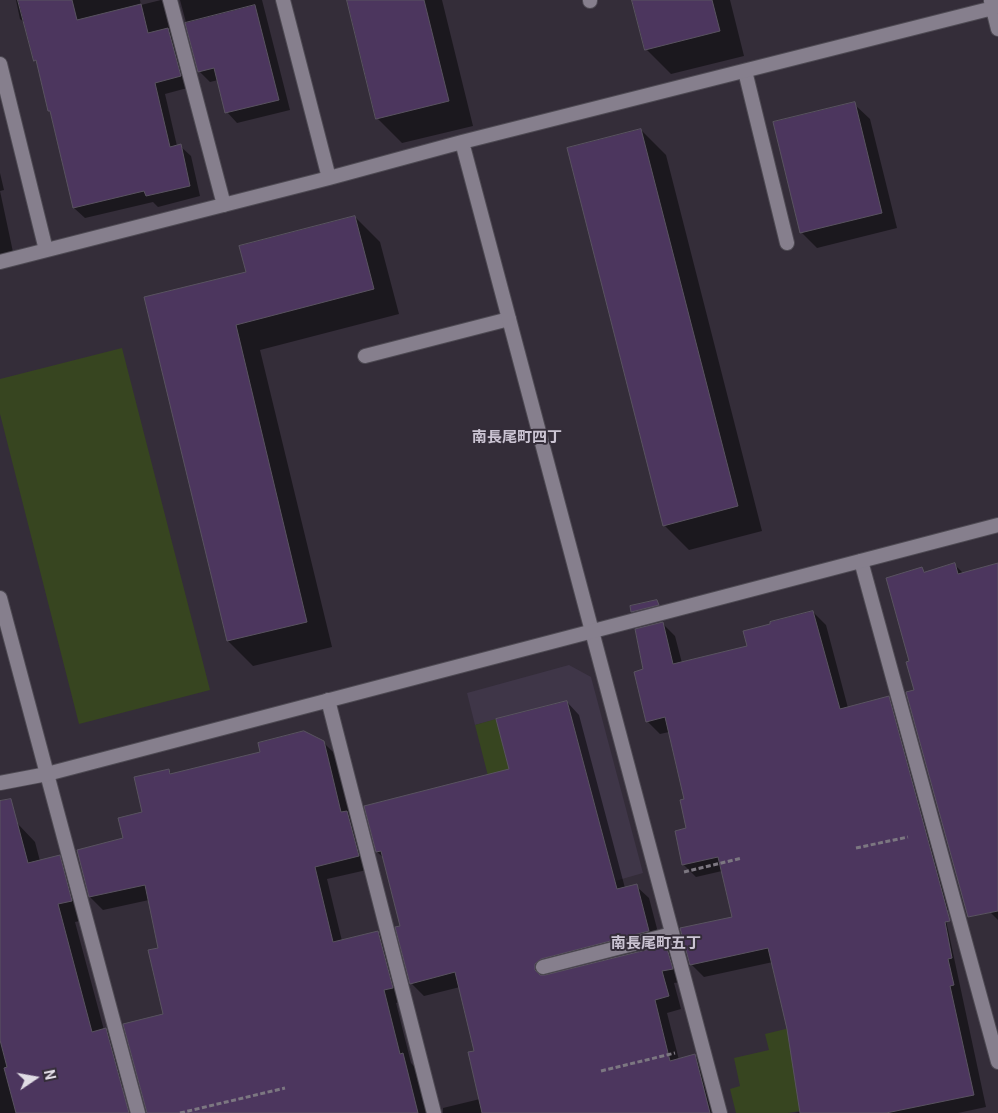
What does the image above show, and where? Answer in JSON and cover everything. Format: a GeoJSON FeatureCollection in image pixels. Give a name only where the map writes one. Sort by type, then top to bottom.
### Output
{"type":"FeatureCollection","features":[{"type":"Feature","properties":{"kind":"street"},"geometry":{"type":"LineString","coordinates":[[170,0],[224,205]]}},
{"type":"Feature","properties":{"kind":"street"},"geometry":{"type":"LineString","coordinates":[[283,0],[329,178]]}},
{"type":"Feature","properties":{"kind":"street"},"geometry":{"type":"LineString","coordinates":[[0,262],[462,142],[745,71],[992,4],[998,29]]}},
{"type":"Feature","properties":{"kind":"street"},"geometry":{"type":"LineString","coordinates":[[0,64],[46,250]]}},
{"type":"Feature","properties":{"kind":"street"},"geometry":{"type":"LineString","coordinates":[[745,71],[787,243]]}},
{"type":"Feature","properties":{"kind":"street"},"geometry":{"type":"LineString","coordinates":[[462,142],[720,1113]]}},
{"type":"Feature","properties":{"kind":"street"},"geometry":{"type":"LineString","coordinates":[[365,356],[510,319]]}},
{"type":"Feature","properties":{"kind":"street"},"geometry":{"type":"LineString","coordinates":[[0,783],[47,774],[998,525]]}},
{"type":"Feature","properties":{"kind":"street"},"geometry":{"type":"LineString","coordinates":[[861,561],[998,1062]]}},
{"type":"Feature","properties":{"kind":"street"},"geometry":{"type":"LineString","coordinates":[[0,598],[138,1113]]}},
{"type":"Feature","properties":{"kind":"street"},"geometry":{"type":"LineString","coordinates":[[328,700],[434,1113]]}},
{"type":"Feature","properties":{"kind":"street"},"geometry":{"type":"LineString","coordinates":[[543,966],[672,934]]}},
{"type":"Feature","properties":{"kind":"path"},"geometry":{"type":"LineString","coordinates":[[856,848],[936,831]]}},
{"type":"Feature","properties":{"kind":"path"},"geometry":{"type":"LineString","coordinates":[[658,878],[742,858]]}},
{"type":"Feature","properties":{"kind":"path"},"geometry":{"type":"LineString","coordinates":[[601,1071],[702,1046]]}},
{"type":"Feature","properties":{"kind":"path"},"geometry":{"type":"LineString","coordinates":[[180,1113],[285,1088]]}},
{"type":"Feature","properties":{"kind":"shaded area"},"geometry":{"type":"Polygon","coordinates":[[[569,665],[591,677],[643,873],[615,881],[567,701],[475,725],[467,693],[569,665]]]}},
{"type":"Feature","properties":{"kind":"green space"},"geometry":{"type":"Polygon","coordinates":[[[122,348],[210,690],[79,724],[0,414],[0,379],[122,348]]]}},
{"type":"Feature","properties":{"kind":"green space"},"geometry":{"type":"Polygon","coordinates":[[[496,719],[538,879],[609,860],[615,881],[521,905],[475,725],[496,719]]]}},
{"type":"Feature","properties":{"kind":"green space"},"geometry":{"type":"Polygon","coordinates":[[[810,1023],[856,1082],[797,1092],[800,1111],[788,1113],[736,1113],[730,1089],[740,1086],[734,1058],[769,1050],[765,1034],[810,1023]]]}},
{"type":"Feature","properties":{"kind":"building"},"geometry":{"type":"Polygon","coordinates":[[[18,0],[72,0],[77,20],[141,4],[148,33],[168,28],[181,76],[155,83],[170,147],[181,144],[190,186],[146,196],[144,191],[73,208],[50,111],[48,111],[36,60],[34,61],[18,0]]]}},
{"type":"Feature","properties":{"kind":"building"},"geometry":{"type":"Polygon","coordinates":[[[347,0],[424,0],[449,101],[376,119],[347,0]]]}},
{"type":"Feature","properties":{"kind":"building"},"geometry":{"type":"Polygon","coordinates":[[[632,0],[712,0],[720,31],[645,50],[632,0]]]}},
{"type":"Feature","properties":{"kind":"building"},"geometry":{"type":"Polygon","coordinates":[[[255,5],[279,100],[225,113],[214,68],[198,72],[185,23],[255,5]]]}},
{"type":"Feature","properties":{"kind":"building"},"geometry":{"type":"Polygon","coordinates":[[[855,102],[882,213],[800,233],[773,122],[855,102]]]}},
{"type":"Feature","properties":{"kind":"building"},"geometry":{"type":"Polygon","coordinates":[[[641,129],[738,506],[663,526],[567,148],[641,129]]]}},
{"type":"Feature","properties":{"kind":"building"},"geometry":{"type":"Polygon","coordinates":[[[355,216],[374,289],[236,325],[307,622],[227,641],[144,297],[246,272],[239,246],[355,216]]]}},
{"type":"Feature","properties":{"kind":"building"},"geometry":{"type":"Polygon","coordinates":[[[955,563],[958,574],[998,563],[998,911],[968,917],[906,692],[914,690],[906,662],[909,661],[886,578],[922,567],[924,572],[955,563]]]}},
{"type":"Feature","properties":{"kind":"building"},"geometry":{"type":"Polygon","coordinates":[[[657,600],[659,605],[631,612],[630,606],[657,600]]]}},
{"type":"Feature","properties":{"kind":"building"},"geometry":{"type":"Polygon","coordinates":[[[813,611],[840,709],[889,696],[950,921],[945,922],[952,958],[948,959],[954,985],[950,986],[974,1095],[886,1113],[800,1113],[787,1029],[768,948],[690,965],[680,928],[732,917],[718,857],[682,865],[675,831],[686,828],[680,800],[684,799],[665,717],[646,722],[634,672],[643,669],[635,629],[663,622],[673,664],[747,646],[743,631],[813,611]]]}},
{"type":"Feature","properties":{"kind":"building"},"geometry":{"type":"Polygon","coordinates":[[[567,701],[617,889],[637,884],[649,931],[541,959],[535,964],[535,970],[540,975],[545,975],[666,945],[673,969],[662,971],[669,996],[655,1000],[670,1061],[695,1054],[710,1113],[482,1113],[468,1052],[474,1051],[455,972],[410,984],[395,927],[400,926],[381,851],[376,852],[364,806],[509,769],[496,719],[567,701]]]}},
{"type":"Feature","properties":{"kind":"building"},"geometry":{"type":"Polygon","coordinates":[[[304,731],[324,741],[341,812],[347,811],[359,856],[315,867],[333,942],[378,931],[393,988],[384,990],[400,1054],[403,1053],[418,1113],[147,1113],[123,1024],[163,1014],[148,950],[158,948],[145,885],[89,897],[77,850],[123,838],[118,818],[142,812],[134,777],[169,769],[170,774],[260,752],[258,743],[304,731]]]}},
{"type":"Feature","properties":{"kind":"building"},"geometry":{"type":"Polygon","coordinates":[[[11,799],[28,863],[60,855],[72,901],[58,904],[92,1032],[106,1028],[129,1113],[16,1113],[4,1068],[7,1067],[0,1040],[0,801],[11,799]]]}},
{"type":"Feature","properties":{"kind":"district","name":"南長尾町四丁"},"geometry":{"type":"Point","coordinates":[517,438]}},
{"type":"Feature","properties":{"kind":"district","name":"南長尾町五丁"},"geometry":{"type":"Point","coordinates":[656,944]}}]}
